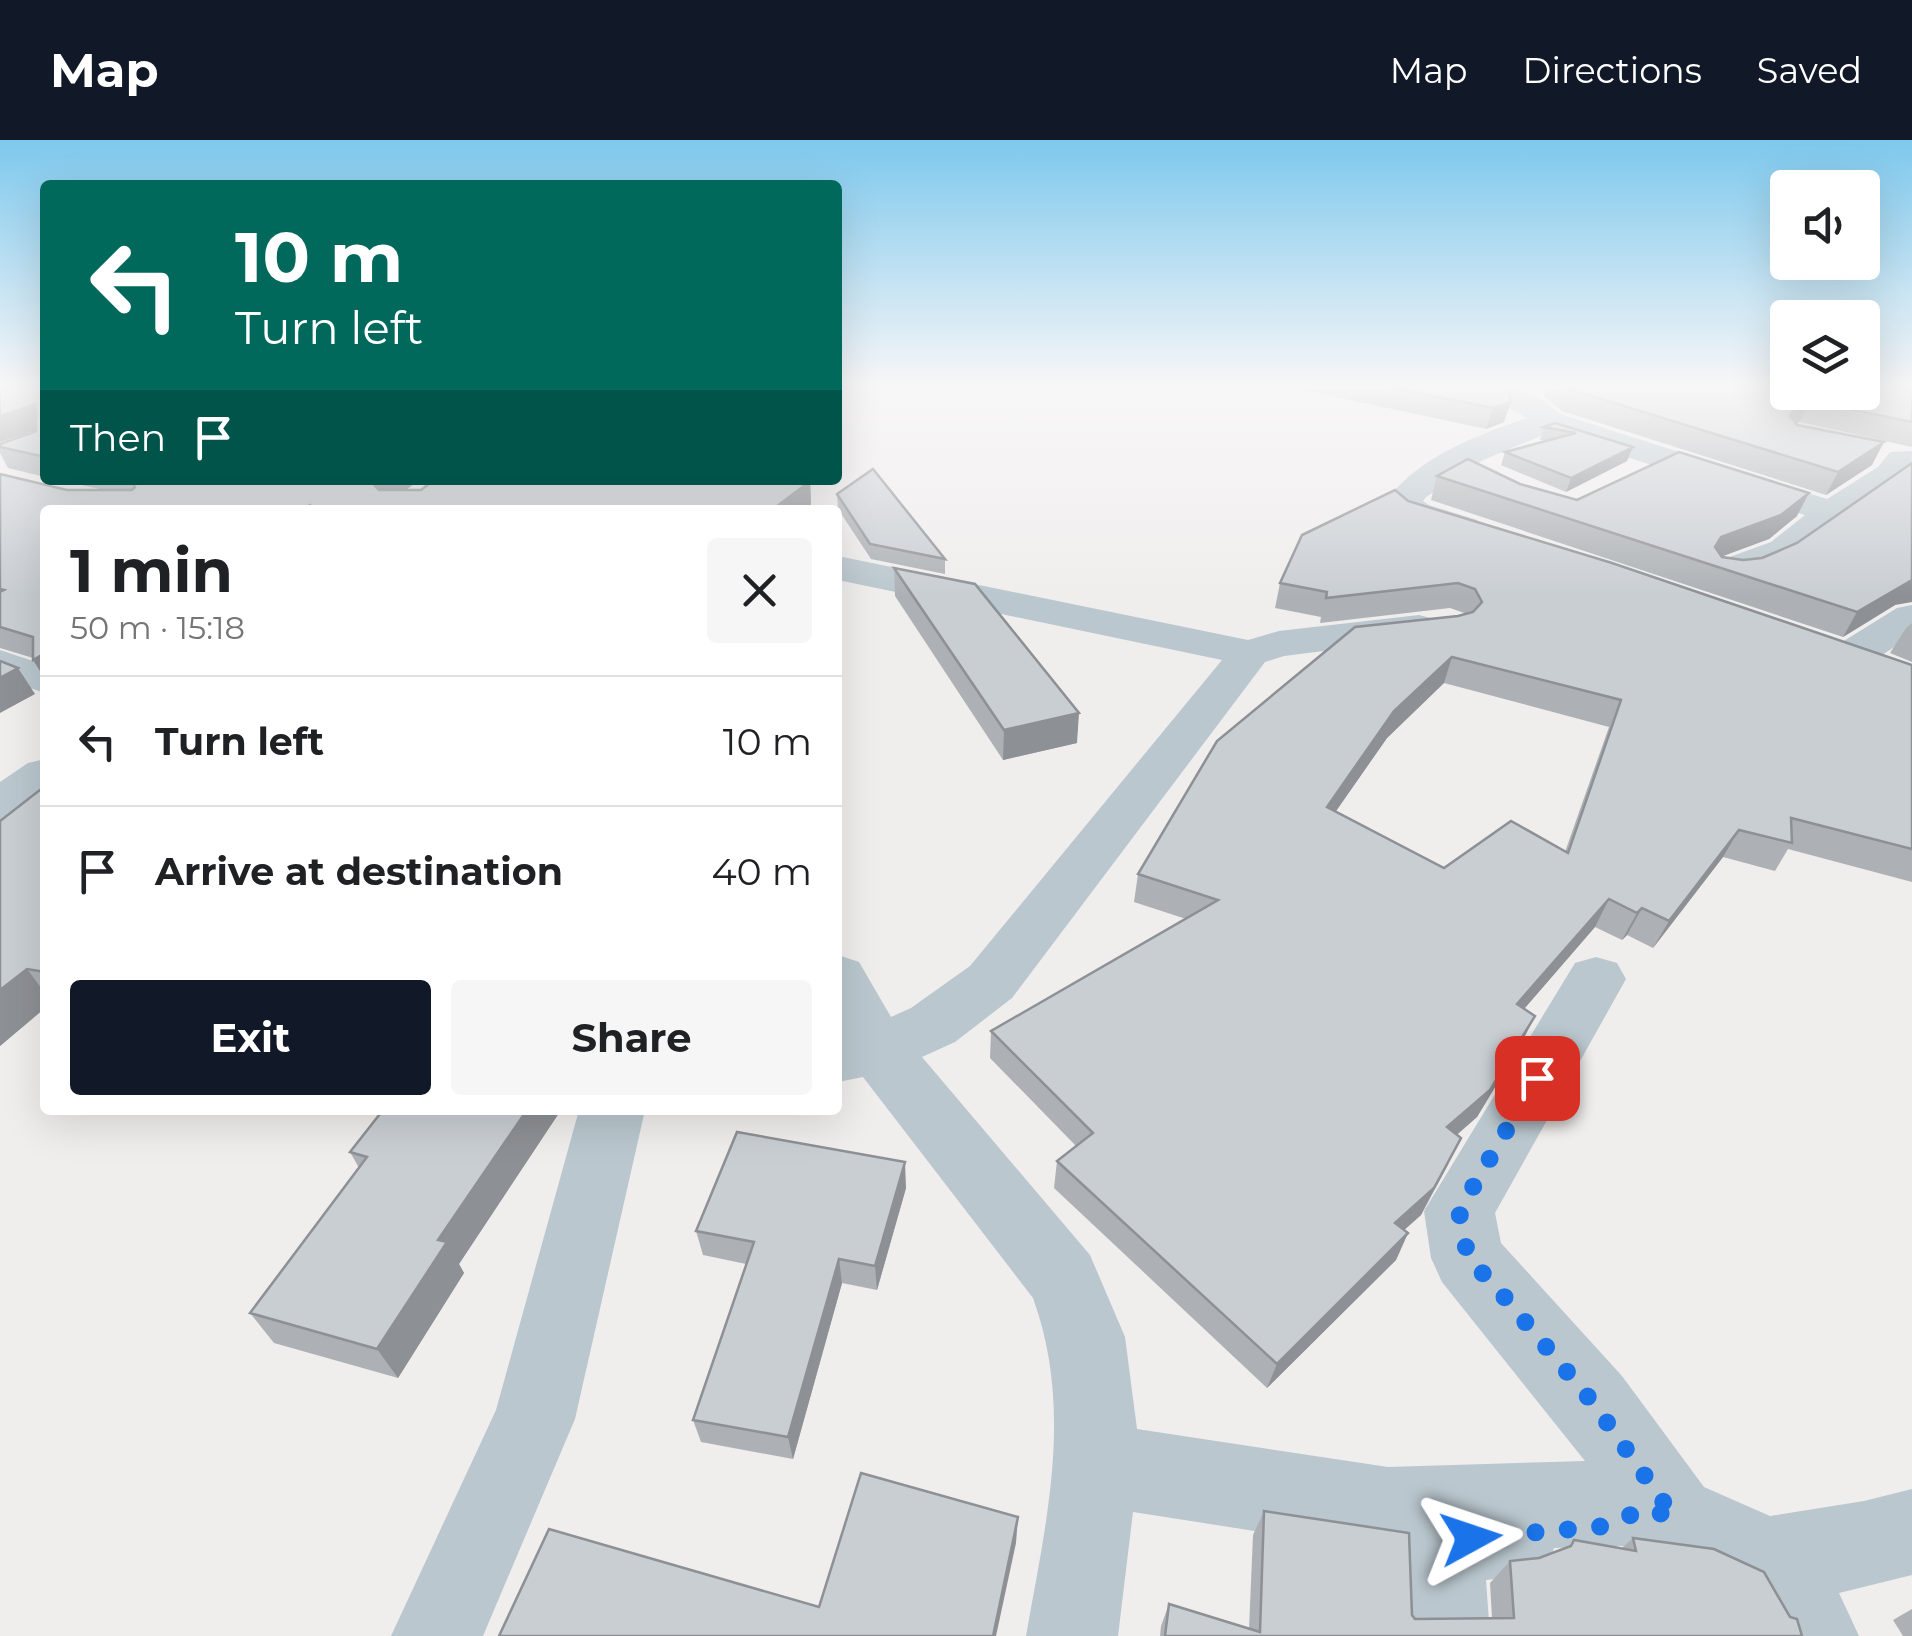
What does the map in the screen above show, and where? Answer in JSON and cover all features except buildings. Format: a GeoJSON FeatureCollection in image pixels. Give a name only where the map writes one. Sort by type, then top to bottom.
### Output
{"type":"FeatureCollection","features":[{"type":"Feature","properties":{"kind":"street"},"geometry":{"type":"LineString","coordinates":[[1463,457],[1407,496],[1402,504],[1416,513],[1489,535]]}},
{"type":"Feature","properties":{"kind":"street"},"geometry":{"type":"LineString","coordinates":[[1663,457],[1831,512]]}},
{"type":"Feature","properties":{"kind":"street"},"geometry":{"type":"LineString","coordinates":[[1628,476],[1667,458]]}},
{"type":"Feature","properties":{"kind":"street"},"geometry":{"type":"LineString","coordinates":[[1727,571],[1785,550],[1831,512],[1907,460]]}},
{"type":"Feature","properties":{"kind":"street"},"geometry":{"type":"LineString","coordinates":[[1454,462],[1498,482]]}},
{"type":"Feature","properties":{"kind":"street"},"geometry":{"type":"LineString","coordinates":[[842,569],[1250,653],[1280,644],[1449,625]]}},
{"type":"Feature","properties":{"kind":"street"},"geometry":{"type":"LineString","coordinates":[[1896,674],[1828,651],[1912,618]]}},
{"type":"Feature","properties":{"kind":"street"},"geometry":{"type":"LineString","coordinates":[[858,1053],[933,1025],[991,982],[1250,653]]}},
{"type":"Feature","properties":{"kind":"street"},"geometry":{"type":"LineString","coordinates":[[0,663],[40,678]]}},
{"type":"Feature","properties":{"kind":"street"},"geometry":{"type":"LineString","coordinates":[[0,806],[40,778]]}},
{"type":"Feature","properties":{"kind":"street"},"geometry":{"type":"LineString","coordinates":[[1596,979],[1459,1211],[1462,1240],[1468,1258],[1594,1404],[1659,1513]]}},
{"type":"Feature","properties":{"kind":"street"},"geometry":{"type":"LineString","coordinates":[[842,992],[858,1053],[1064,1280],[1086,1337],[1096,1399],[1097,1465],[1072,1636]]}},
{"type":"Feature","properties":{"kind":"street"},"geometry":{"type":"LineString","coordinates":[[437,1636],[534,1419],[611,1115]]}},
{"type":"Feature","properties":{"kind":"street"},"geometry":{"type":"LineString","coordinates":[[1097,1465],[1388,1510],[1622,1503],[1659,1513],[1768,1560],[1864,1545],[1912,1532]]}},
{"type":"Feature","properties":{"kind":"street"},"geometry":{"type":"LineString","coordinates":[[1444,1636],[1440,1547],[1471,1538],[1606,1526],[1659,1513]]}},
{"type":"Feature","properties":{"kind":"street"},"geometry":{"type":"LineString","coordinates":[[1768,1560],[1813,1636]]}},
{"type":"Feature","properties":{"kind":"route"},"geometry":{"type":"LineString","coordinates":[[1471,1538],[1606,1526],[1644,1509],[1674,1517],[1594,1404],[1468,1258],[1462,1240],[1459,1211],[1537,1078]]}}]}
